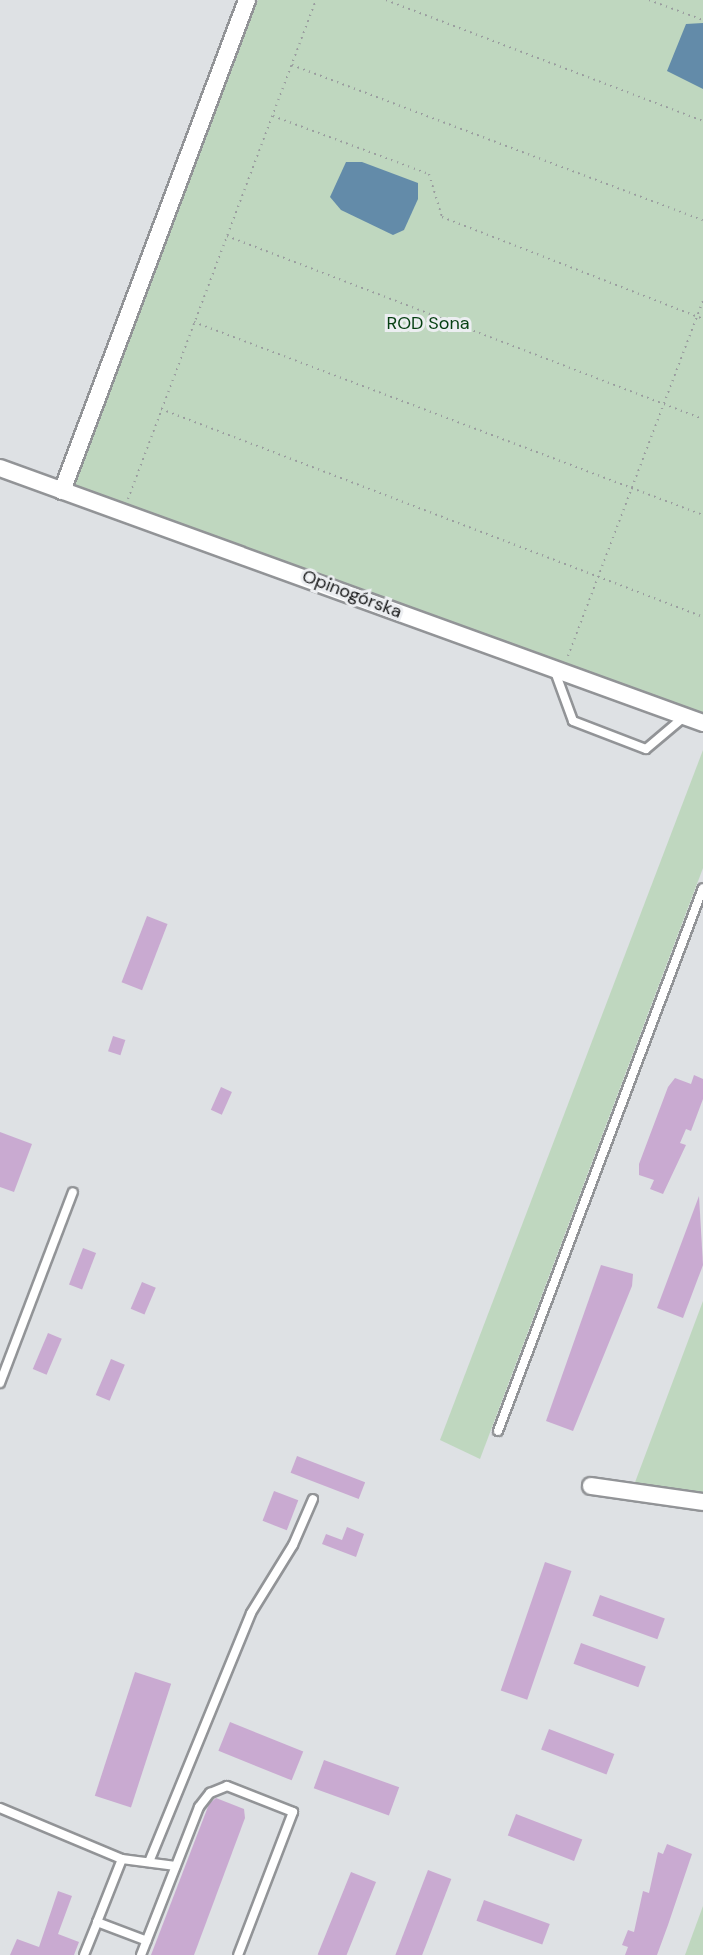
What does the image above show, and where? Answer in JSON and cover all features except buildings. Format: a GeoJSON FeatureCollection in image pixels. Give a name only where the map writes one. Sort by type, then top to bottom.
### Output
{"type":"FeatureCollection","features":[{"type":"Feature","properties":{"kind":"street"},"geometry":{"type":"LineString","coordinates":[[62,491],[247,0]]}},
{"type":"Feature","properties":{"kind":"street","name":"Opinogórska"},"geometry":{"type":"LineString","coordinates":[[0,468],[703,723]]}},
{"type":"Feature","properties":{"kind":"street"},"geometry":{"type":"LineString","coordinates":[[591,1486],[703,1502]]}},
{"type":"Feature","properties":{"kind":"lane"},"geometry":{"type":"LineString","coordinates":[[559,670],[573,721],[646,749],[685,716]]}},
{"type":"Feature","properties":{"kind":"lane"},"geometry":{"type":"LineString","coordinates":[[498,1431],[703,888]]}},
{"type":"Feature","properties":{"kind":"lane"},"geometry":{"type":"LineString","coordinates":[[0,1383],[73,1192]]}},
{"type":"Feature","properties":{"kind":"lane"},"geometry":{"type":"LineString","coordinates":[[149,1862],[251,1613],[293,1545],[313,1499]]}},
{"type":"Feature","properties":{"kind":"lane"},"geometry":{"type":"LineString","coordinates":[[141,1955],[176,1866],[210,1793],[227,1785],[293,1812],[238,1955]]}},
{"type":"Feature","properties":{"kind":"lane"},"geometry":{"type":"LineString","coordinates":[[0,1808],[122,1858],[176,1866]]}},
{"type":"Feature","properties":{"kind":"lane"},"geometry":{"type":"LineString","coordinates":[[84,1955],[122,1858]]}},
{"type":"Feature","properties":{"kind":"lane"},"geometry":{"type":"LineString","coordinates":[[97,1922],[147,1941]]}},
{"type":"Feature","properties":{"kind":"path"},"geometry":{"type":"LineString","coordinates":[[123,513],[316,0]]}},
{"type":"Feature","properties":{"kind":"path"},"geometry":{"type":"LineString","coordinates":[[386,0],[703,121]]}},
{"type":"Feature","properties":{"kind":"path"},"geometry":{"type":"LineString","coordinates":[[648,0],[703,20]]}},
{"type":"Feature","properties":{"kind":"path"},"geometry":{"type":"LineString","coordinates":[[292,65],[703,220]]}},
{"type":"Feature","properties":{"kind":"path"},"geometry":{"type":"LineString","coordinates":[[272,116],[429,174],[442,217],[703,319]]}},
{"type":"Feature","properties":{"kind":"path"},"geometry":{"type":"LineString","coordinates":[[226,236],[703,419]]}},
{"type":"Feature","properties":{"kind":"path"},"geometry":{"type":"LineString","coordinates":[[559,670],[703,300]]}},
{"type":"Feature","properties":{"kind":"path"},"geometry":{"type":"LineString","coordinates":[[194,322],[703,515]]}},
{"type":"Feature","properties":{"kind":"path"},"geometry":{"type":"LineString","coordinates":[[161,409],[703,617]]}},
{"type":"Feature","properties":{"kind":"green space","name":"ROD Sona"},"geometry":{"type":"Polygon","coordinates":[[[258,0],[703,0],[703,721],[71,484],[258,0]]]}},
{"type":"Feature","properties":{"kind":"green space"},"geometry":{"type":"Polygon","coordinates":[[[703,750],[703,868],[480,1459],[440,1440],[703,750]]]}},
{"type":"Feature","properties":{"kind":"green space"},"geometry":{"type":"Polygon","coordinates":[[[703,1301],[703,1495],[634,1485],[703,1301]]]}},
{"type":"Feature","properties":{"kind":"green space"},"geometry":{"type":"Polygon","coordinates":[[[703,1906],[703,1955],[685,1955],[703,1906]]]}},
{"type":"Feature","properties":{"kind":"water"},"geometry":{"type":"Polygon","coordinates":[[[703,23],[703,89],[667,71],[686,24],[703,23]]]}},
{"type":"Feature","properties":{"kind":"water"},"geometry":{"type":"Polygon","coordinates":[[[346,162],[362,162],[418,183],[418,199],[404,230],[393,235],[341,210],[330,197],[346,162]]]}}]}
